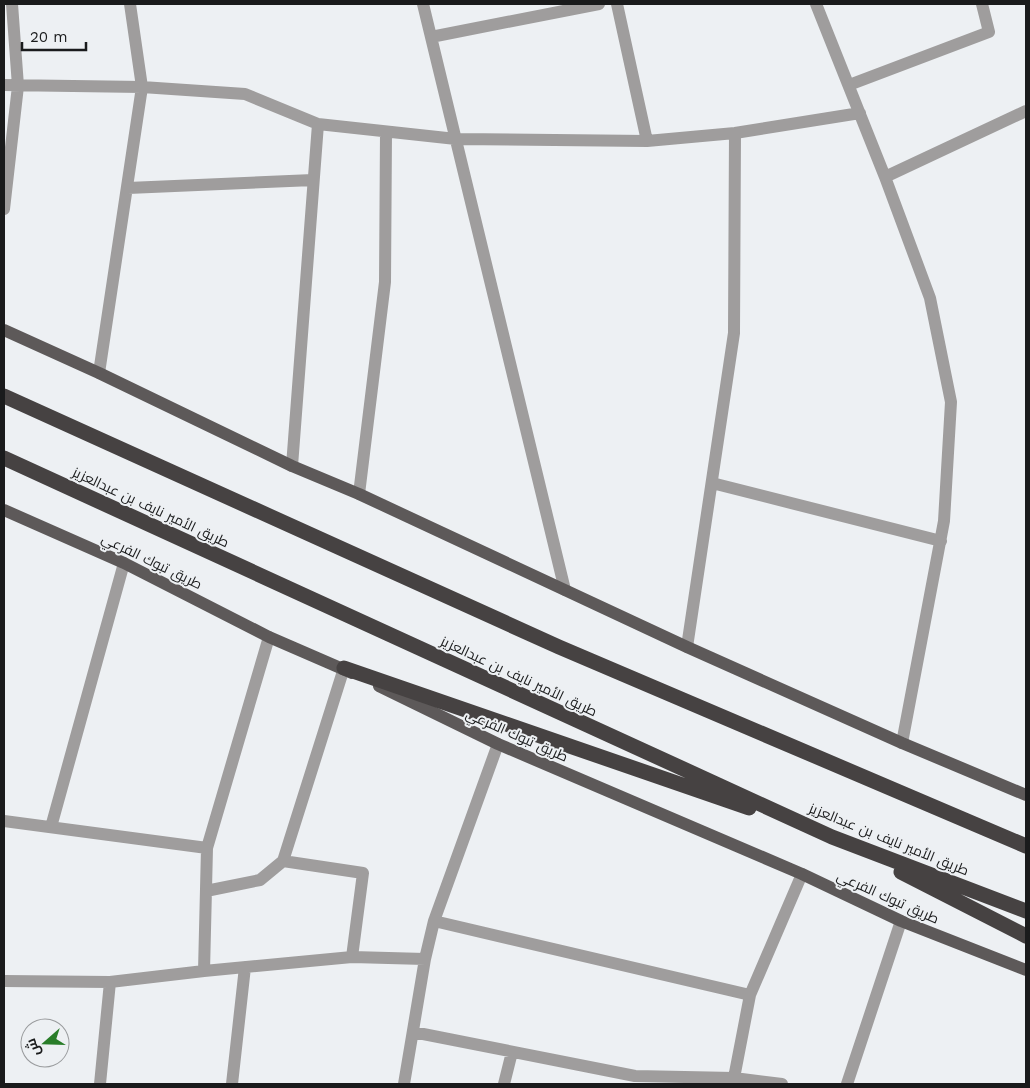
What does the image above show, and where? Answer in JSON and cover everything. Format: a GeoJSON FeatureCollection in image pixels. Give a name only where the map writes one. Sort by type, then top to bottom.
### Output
{"type":"FeatureCollection","features":[{"type":"Feature","properties":{"kind":"highway"},"geometry":{"type":"LineString","coordinates":[[4,396],[559,647],[1026,846]]}},
{"type":"Feature","properties":{"kind":"highway","name":"طريق الأمير نايف بن عبدالعزيز"},"geometry":{"type":"LineString","coordinates":[[4,458],[832,836],[1026,911]]}},
{"type":"Feature","properties":{"kind":"highway"},"geometry":{"type":"LineString","coordinates":[[344,668],[832,836],[1026,936]]}},
{"type":"Feature","properties":{"kind":"main road"},"geometry":{"type":"LineString","coordinates":[[4,330],[292,466],[358,494],[687,647],[902,743],[1026,795]]}},
{"type":"Feature","properties":{"kind":"main road","name":"طريق تبوك الفرعي"},"geometry":{"type":"LineString","coordinates":[[4,510],[124,563],[269,637],[344,668],[498,744],[802,874],[901,921],[1026,970]]}},
{"type":"Feature","properties":{"kind":"street"},"geometry":{"type":"LineString","coordinates":[[4,209],[18,86],[12,4]]}},
{"type":"Feature","properties":{"kind":"street"},"geometry":{"type":"LineString","coordinates":[[99,374],[142,87],[130,4]]}},
{"type":"Feature","properties":{"kind":"street"},"geometry":{"type":"LineString","coordinates":[[423,4],[564,590]]}},
{"type":"Feature","properties":{"kind":"street"},"geometry":{"type":"LineString","coordinates":[[431,37],[598,4]]}},
{"type":"Feature","properties":{"kind":"street"},"geometry":{"type":"LineString","coordinates":[[617,4],[647,141]]}},
{"type":"Feature","properties":{"kind":"street"},"geometry":{"type":"LineString","coordinates":[[816,4],[885,177],[930,298],[950,402],[944,521],[902,743]]}},
{"type":"Feature","properties":{"kind":"street"},"geometry":{"type":"LineString","coordinates":[[849,85],[989,32],[982,4]]}},
{"type":"Feature","properties":{"kind":"street"},"geometry":{"type":"LineString","coordinates":[[4,85],[142,87],[245,94],[318,124],[456,139],[647,141],[735,133],[860,113]]}},
{"type":"Feature","properties":{"kind":"street"},"geometry":{"type":"LineString","coordinates":[[885,177],[1026,111]]}},
{"type":"Feature","properties":{"kind":"street"},"geometry":{"type":"LineString","coordinates":[[292,466],[318,124]]}},
{"type":"Feature","properties":{"kind":"street"},"geometry":{"type":"LineString","coordinates":[[358,494],[385,282],[386,132]]}},
{"type":"Feature","properties":{"kind":"street"},"geometry":{"type":"LineString","coordinates":[[687,647],[734,333],[735,133]]}},
{"type":"Feature","properties":{"kind":"street"},"geometry":{"type":"LineString","coordinates":[[128,188],[313,180]]}},
{"type":"Feature","properties":{"kind":"street"},"geometry":{"type":"LineString","coordinates":[[712,483],[941,541]]}},
{"type":"Feature","properties":{"kind":"street"},"geometry":{"type":"LineString","coordinates":[[51,827],[124,563]]}},
{"type":"Feature","properties":{"kind":"street"},"geometry":{"type":"LineString","coordinates":[[204,971],[207,848],[269,637]]}},
{"type":"Feature","properties":{"kind":"street"},"geometry":{"type":"LineString","coordinates":[[206,891],[260,880],[283,861],[344,668]]}},
{"type":"Feature","properties":{"kind":"street"},"geometry":{"type":"LineString","coordinates":[[404,1084],[425,959],[434,921],[498,744]]}},
{"type":"Feature","properties":{"kind":"street"},"geometry":{"type":"LineString","coordinates":[[4,821],[207,848]]}},
{"type":"Feature","properties":{"kind":"street"},"geometry":{"type":"LineString","coordinates":[[283,861],[363,873],[352,957]]}},
{"type":"Feature","properties":{"kind":"street"},"geometry":{"type":"LineString","coordinates":[[734,1078],[750,996],[802,874]]}},
{"type":"Feature","properties":{"kind":"street"},"geometry":{"type":"LineString","coordinates":[[434,921],[750,996]]}},
{"type":"Feature","properties":{"kind":"street"},"geometry":{"type":"LineString","coordinates":[[847,1084],[901,921]]}},
{"type":"Feature","properties":{"kind":"street"},"geometry":{"type":"LineString","coordinates":[[4,980],[110,982],[352,957],[425,959]]}},
{"type":"Feature","properties":{"kind":"street"},"geometry":{"type":"LineString","coordinates":[[232,1084],[245,967]]}},
{"type":"Feature","properties":{"kind":"street"},"geometry":{"type":"LineString","coordinates":[[100,1084],[110,982]]}},
{"type":"Feature","properties":{"kind":"street"},"geometry":{"type":"LineString","coordinates":[[413,1032],[635,1080],[734,1078],[782,1084]]}},
{"type":"Feature","properties":{"kind":"street"},"geometry":{"type":"LineString","coordinates":[[504,1084],[512,1052]]}}]}
